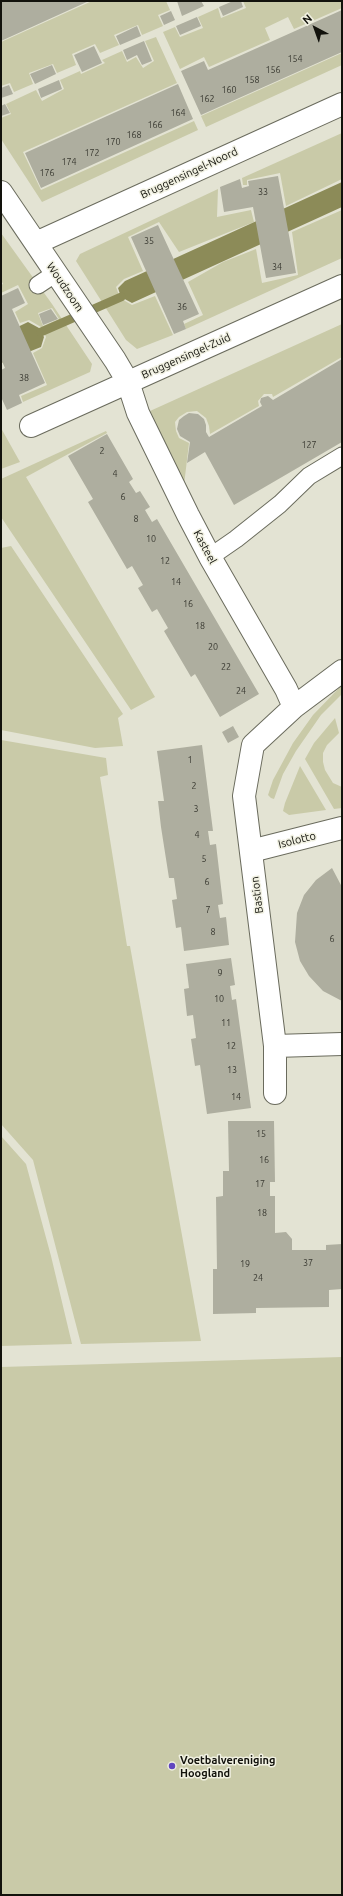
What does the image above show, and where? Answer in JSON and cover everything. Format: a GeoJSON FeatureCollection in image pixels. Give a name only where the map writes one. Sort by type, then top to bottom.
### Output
{"type":"FeatureCollection","features":[{"type":"Feature","properties":{"kind":"street","name":"Bruggensingel-Noord"},"geometry":{"type":"LineString","coordinates":[[36,243],[342,104]]}},
{"type":"Feature","properties":{"kind":"street","name":"Woudzoom"},"geometry":{"type":"LineString","coordinates":[[1,192],[36,243],[47,279],[115,360],[128,382]]}},
{"type":"Feature","properties":{"kind":"street","name":"Bruggensingel-Zuid"},"geometry":{"type":"LineString","coordinates":[[31,426],[342,286]]}},
{"type":"Feature","properties":{"kind":"street","name":"Kasteel"},"geometry":{"type":"LineString","coordinates":[[128,382],[138,413],[210,557],[286,689],[294,707]]}},
{"type":"Feature","properties":{"kind":"street"},"geometry":{"type":"LineString","coordinates":[[294,707],[342,670]]}},
{"type":"Feature","properties":{"kind":"street","name":"Bastion"},"geometry":{"type":"LineString","coordinates":[[275,1093],[275,1046],[244,796],[253,745],[294,707]]}},
{"type":"Feature","properties":{"kind":"street","name":"Isolotto"},"geometry":{"type":"LineString","coordinates":[[251,852],[342,828]]}},
{"type":"Feature","properties":{"kind":"street"},"geometry":{"type":"LineString","coordinates":[[275,1046],[342,1044]]}},
{"type":"Feature","properties":{"kind":"lane"},"geometry":{"type":"LineString","coordinates":[[210,557],[236,539],[280,504],[309,476],[342,456]]}},
{"type":"Feature","properties":{"kind":"green space"},"geometry":{"type":"Polygon","coordinates":[[[92,1],[166,1],[170,10],[158,15],[163,26],[142,35],[138,25],[114,35],[119,45],[100,53],[95,44],[72,54],[76,65],[57,73],[53,64],[29,73],[33,84],[14,92],[10,83],[1,86],[1,42],[92,1]]]}},
{"type":"Feature","properties":{"kind":"green space"},"geometry":{"type":"Polygon","coordinates":[[[243,1],[342,1],[342,8],[294,29],[288,17],[265,28],[270,40],[209,67],[204,57],[180,69],[163,32],[175,27],[180,37],[203,28],[198,17],[218,8],[221,18],[246,8],[243,1]]]}},
{"type":"Feature","properties":{"kind":"green space"},"geometry":{"type":"Polygon","coordinates":[[[156,37],[177,83],[23,152],[41,190],[194,121],[198,130],[42,202],[1,139],[1,118],[11,114],[6,104],[36,90],[42,101],[64,89],[60,80],[80,71],[81,74],[105,63],[102,60],[122,51],[127,62],[136,57],[143,68],[154,61],[145,41],[156,37]]]}},
{"type":"Feature","properties":{"kind":"green space"},"geometry":{"type":"Polygon","coordinates":[[[342,53],[342,65],[206,127],[201,116],[342,53]]]}},
{"type":"Feature","properties":{"kind":"green space"},"geometry":{"type":"Polygon","coordinates":[[[342,133],[342,179],[286,206],[280,173],[247,180],[247,185],[243,185],[242,178],[342,133]]]}},
{"type":"Feature","properties":{"kind":"green space"},"geometry":{"type":"Polygon","coordinates":[[[218,189],[217,217],[251,210],[254,222],[179,252],[159,222],[128,237],[143,271],[124,279],[116,287],[120,298],[132,305],[155,296],[173,335],[137,349],[126,340],[76,261],[80,254],[218,189]]]}},
{"type":"Feature","properties":{"kind":"green space"},"geometry":{"type":"Polygon","coordinates":[[[342,210],[342,258],[186,329],[184,324],[203,315],[188,282],[223,262],[256,249],[262,283],[298,275],[292,232],[342,210]]]}},
{"type":"Feature","properties":{"kind":"green space"},"geometry":{"type":"Polygon","coordinates":[[[1,233],[52,304],[92,364],[90,372],[23,402],[21,396],[47,385],[33,353],[42,348],[46,337],[41,327],[29,320],[20,323],[15,312],[28,304],[18,285],[1,293],[1,285],[3,284],[1,280],[1,233]],[[52,308],[38,313],[43,326],[59,319],[52,308]]]}},
{"type":"Feature","properties":{"kind":"green space"},"geometry":{"type":"Polygon","coordinates":[[[342,324],[342,357],[273,397],[272,394],[264,394],[258,401],[259,406],[210,434],[206,418],[197,411],[187,412],[179,417],[175,422],[176,431],[179,438],[189,443],[184,485],[150,411],[342,324]]]}},
{"type":"Feature","properties":{"kind":"green space"},"geometry":{"type":"Polygon","coordinates":[[[1,428],[20,462],[1,469],[1,428]]]}},
{"type":"Feature","properties":{"kind":"green space"},"geometry":{"type":"Polygon","coordinates":[[[106,431],[107,433],[26,477],[155,697],[131,710],[1,517],[1,479],[106,431]]]}},
{"type":"Feature","properties":{"kind":"green space"},"geometry":{"type":"Polygon","coordinates":[[[11,546],[123,714],[118,718],[123,746],[95,748],[1,730],[1,548],[11,546]]]}},
{"type":"Feature","properties":{"kind":"green space"},"geometry":{"type":"Polygon","coordinates":[[[342,685],[342,694],[321,715],[296,751],[283,774],[274,799],[271,798],[268,795],[273,780],[293,743],[313,715],[342,685]]]}},
{"type":"Feature","properties":{"kind":"green space"},"geometry":{"type":"Polygon","coordinates":[[[335,718],[339,733],[327,745],[323,753],[325,770],[333,783],[342,787],[342,808],[334,809],[305,759],[314,743],[335,718]]]}},
{"type":"Feature","properties":{"kind":"green space"},"geometry":{"type":"Polygon","coordinates":[[[1,740],[106,758],[108,775],[100,777],[127,946],[130,946],[201,1341],[81,1344],[33,1160],[1,1124],[1,740]]]}},
{"type":"Feature","properties":{"kind":"green space"},"geometry":{"type":"Polygon","coordinates":[[[300,766],[326,810],[289,815],[283,811],[300,766]]]}},
{"type":"Feature","properties":{"kind":"green space"},"geometry":{"type":"Polygon","coordinates":[[[1,1136],[26,1164],[51,1256],[72,1344],[1,1346],[1,1136]]]}},
{"type":"Feature","properties":{"kind":"green space"},"geometry":{"type":"Polygon","coordinates":[[[342,1357],[342,1895],[1,1895],[1,1367],[342,1357]]]}},
{"type":"Feature","properties":{"kind":"shaded area"},"geometry":{"type":"Polygon","coordinates":[[[342,182],[342,207],[132,303],[121,297],[118,288],[125,281],[342,182]]]}},
{"type":"Feature","properties":{"kind":"shaded area"},"geometry":{"type":"Polygon","coordinates":[[[28,322],[39,328],[44,337],[41,347],[1,363],[1,335],[28,322]]]}},
{"type":"Feature","properties":{"kind":"building"},"geometry":{"type":"Polygon","coordinates":[[[1,1],[89,1],[1,41],[1,1]]]}},
{"type":"Feature","properties":{"kind":"building"},"geometry":{"type":"Polygon","coordinates":[[[177,1],[201,1],[204,6],[182,16],[177,1]]]}},
{"type":"Feature","properties":{"kind":"building"},"geometry":{"type":"Polygon","coordinates":[[[233,1],[241,1],[243,7],[223,16],[219,7],[233,1]]]}},
{"type":"Feature","properties":{"kind":"building"},"geometry":{"type":"Polygon","coordinates":[[[342,10],[342,52],[201,115],[181,71],[204,61],[208,70],[342,10]]]}},
{"type":"Feature","properties":{"kind":"building"},"geometry":{"type":"Polygon","coordinates":[[[171,11],[175,20],[164,25],[160,16],[171,11]]]}},
{"type":"Feature","properties":{"kind":"building"},"geometry":{"type":"Polygon","coordinates":[[[197,17],[201,26],[180,35],[176,26],[197,17]]]}},
{"type":"Feature","properties":{"kind":"building"},"geometry":{"type":"Polygon","coordinates":[[[137,26],[141,36],[120,45],[116,36],[137,26]]]}},
{"type":"Feature","properties":{"kind":"building"},"geometry":{"type":"Polygon","coordinates":[[[144,41],[152,61],[142,65],[137,55],[127,60],[123,50],[144,41]]]}},
{"type":"Feature","properties":{"kind":"building"},"geometry":{"type":"Polygon","coordinates":[[[94,46],[102,63],[82,72],[74,55],[94,46]]]}},
{"type":"Feature","properties":{"kind":"building"},"geometry":{"type":"Polygon","coordinates":[[[52,65],[56,74],[35,84],[30,74],[52,65]]]}},
{"type":"Feature","properties":{"kind":"building"},"geometry":{"type":"Polygon","coordinates":[[[59,80],[62,89],[41,98],[38,89],[59,80]]]}},
{"type":"Feature","properties":{"kind":"building"},"geometry":{"type":"Polygon","coordinates":[[[178,84],[193,119],[41,188],[25,153],[178,84]]]}},
{"type":"Feature","properties":{"kind":"building"},"geometry":{"type":"Polygon","coordinates":[[[9,85],[13,94],[1,98],[1,88],[9,85]]]}},
{"type":"Feature","properties":{"kind":"building"},"geometry":{"type":"Polygon","coordinates":[[[5,104],[10,113],[1,116],[1,106],[5,104]]]}},
{"type":"Feature","properties":{"kind":"building"},"geometry":{"type":"Polygon","coordinates":[[[278,176],[296,273],[266,278],[253,207],[224,212],[220,187],[240,179],[242,188],[249,186],[248,181],[278,176]]]}},
{"type":"Feature","properties":{"kind":"building"},"geometry":{"type":"Polygon","coordinates":[[[158,225],[199,314],[183,321],[186,329],[174,334],[131,237],[158,225]]]}},
{"type":"Feature","properties":{"kind":"building"},"geometry":{"type":"Polygon","coordinates":[[[18,288],[25,303],[12,309],[45,383],[19,395],[22,403],[7,410],[1,397],[1,370],[5,368],[1,359],[1,296],[18,288]]]}},
{"type":"Feature","properties":{"kind":"building"},"geometry":{"type":"Polygon","coordinates":[[[51,309],[58,319],[43,325],[39,314],[51,309]]]}},
{"type":"Feature","properties":{"kind":"building"},"geometry":{"type":"Polygon","coordinates":[[[342,359],[342,442],[234,505],[205,452],[187,463],[190,442],[180,436],[177,429],[179,420],[184,416],[189,413],[198,414],[204,419],[206,432],[209,437],[262,406],[260,402],[261,398],[268,396],[273,400],[342,359]]]}},
{"type":"Feature","properties":{"kind":"building"},"geometry":{"type":"Polygon","coordinates":[[[107,434],[133,479],[129,482],[136,493],[140,491],[150,507],[145,510],[152,522],[157,519],[259,694],[220,717],[195,674],[191,677],[164,631],[168,628],[157,609],[152,612],[138,588],[143,585],[132,566],[127,569],[88,502],[93,499],[68,456],[107,434]]]}},
{"type":"Feature","properties":{"kind":"building"},"geometry":{"type":"Polygon","coordinates":[[[233,726],[239,737],[228,743],[222,732],[233,726]]]}},
{"type":"Feature","properties":{"kind":"building"},"geometry":{"type":"Polygon","coordinates":[[[202,745],[213,831],[208,831],[210,845],[216,844],[223,904],[218,905],[220,918],[226,917],[229,945],[184,951],[181,927],[176,928],[172,900],[177,899],[174,878],[169,878],[161,827],[158,801],[164,801],[157,751],[202,745]]]}},
{"type":"Feature","properties":{"kind":"building"},"geometry":{"type":"Polygon","coordinates":[[[332,868],[342,887],[342,1001],[323,991],[309,976],[300,961],[295,942],[297,913],[304,895],[316,880],[332,868]]]}},
{"type":"Feature","properties":{"kind":"building"},"geometry":{"type":"Polygon","coordinates":[[[231,958],[235,985],[230,986],[232,1000],[236,999],[251,1108],[207,1114],[200,1065],[195,1066],[191,1039],[196,1038],[193,1015],[187,1016],[184,989],[189,988],[186,964],[231,958]]]}},
{"type":"Feature","properties":{"kind":"building"},"geometry":{"type":"Polygon","coordinates":[[[228,1121],[274,1121],[275,1182],[270,1182],[270,1196],[275,1196],[275,1233],[286,1232],[292,1239],[292,1250],[326,1250],[326,1245],[342,1244],[342,1289],[329,1290],[329,1307],[256,1308],[256,1313],[213,1314],[213,1269],[217,1269],[216,1197],[223,1196],[223,1171],[229,1171],[228,1121]]]}},
{"type":"Feature","properties":{"kind":"waterway"},"geometry":{"type":"LineString","coordinates":[[41,332],[121,297]]}},
{"type":"Feature","properties":{"kind":"place","name":"Voetbalvereniging Hoogland"},"geometry":{"type":"Point","coordinates":[172,1766]}}]}
